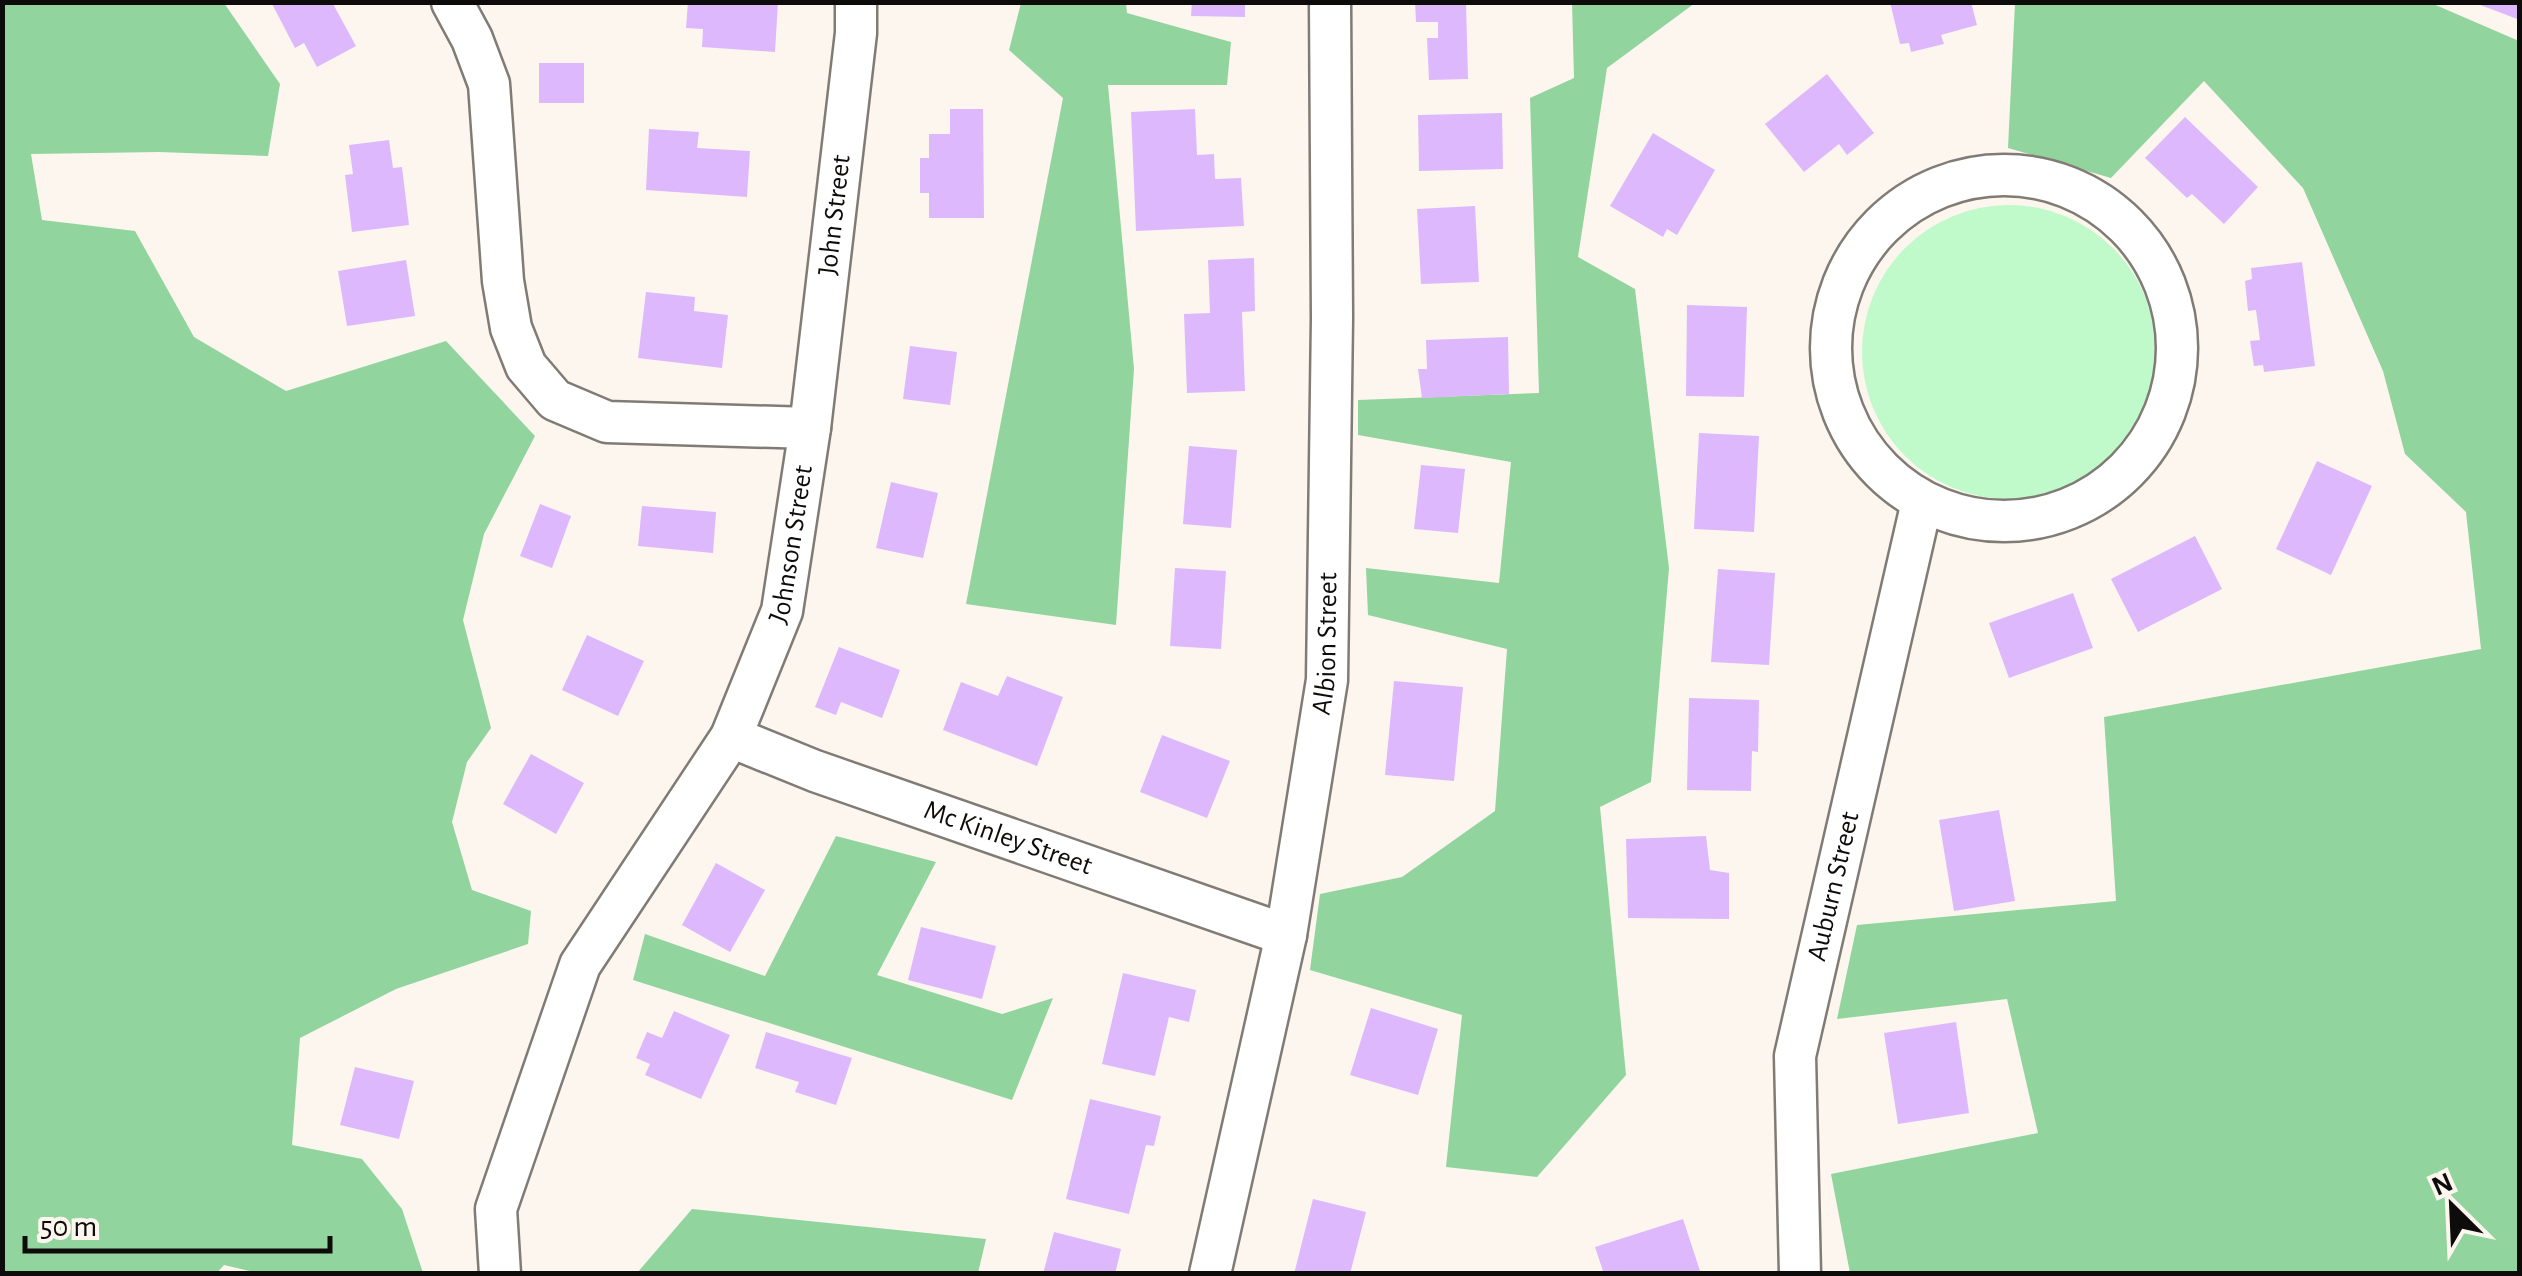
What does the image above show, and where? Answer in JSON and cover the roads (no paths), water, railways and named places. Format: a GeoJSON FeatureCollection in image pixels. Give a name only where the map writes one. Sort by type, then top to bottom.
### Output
{"type":"FeatureCollection","features":[{"type":"Feature","properties":{"kind":"street","name":"Johnson Street"},"geometry":{"type":"LineString","coordinates":[[452,2],[489,84],[503,281],[511,328],[526,366],[555,400],[607,422],[810,428],[782,611],[731,737],[580,965],[496,1209],[500,1274]]}},
{"type":"Feature","properties":{"kind":"street","name":"John Street"},"geometry":{"type":"LineString","coordinates":[[810,428],[856,33],[856,2]]}},
{"type":"Feature","properties":{"kind":"street","name":"Albion Street"},"geometry":{"type":"LineString","coordinates":[[1210,1274],[1286,935],[1327,680],[1332,318],[1330,2]]}},
{"type":"Feature","properties":{"kind":"street"},"geometry":{"type":"LineString","coordinates":[[2005,173],[2038,176],[2095,198],[2150,250],[2167,280],[2180,340],[2165,418],[2111,486],[2031,521],[1986,522],[1921,506],[1886,477],[1850,430],[1830,350],[1846,274],[1866,242],[1912,200],[1945,184],[2005,173]]}},
{"type":"Feature","properties":{"kind":"street","name":"Auburn Street"},"geometry":{"type":"LineString","coordinates":[[1800,1274],[1795,1056],[1921,506]]}},
{"type":"Feature","properties":{"kind":"street","name":"Mc Kinley Street"},"geometry":{"type":"LineString","coordinates":[[731,737],[816,771],[1286,935]]}}]}
